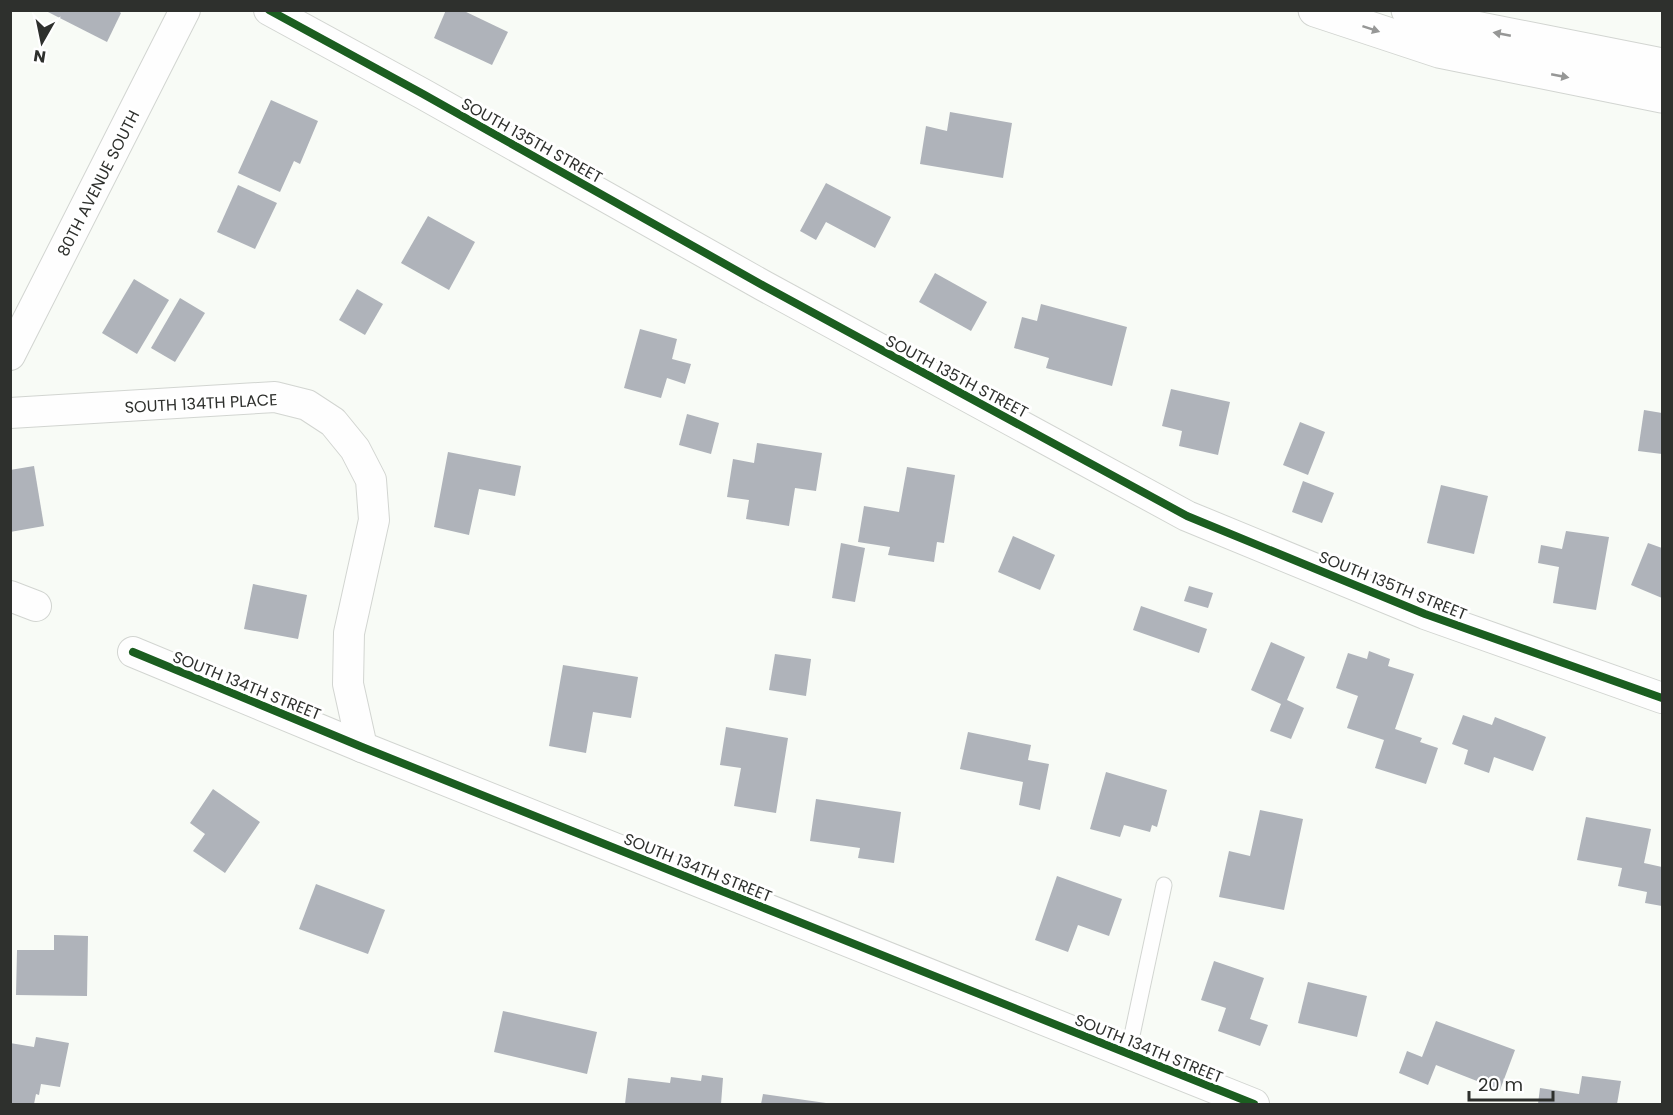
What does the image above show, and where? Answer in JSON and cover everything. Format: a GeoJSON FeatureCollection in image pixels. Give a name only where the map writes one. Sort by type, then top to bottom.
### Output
{"type":"FeatureCollection","features":[{"type":"Feature","properties":{"kind":"main road"},"geometry":{"type":"LineString","coordinates":[[1316,10],[1438,51],[1662,96]]}},
{"type":"Feature","properties":{"kind":"main road"},"geometry":{"type":"LineString","coordinates":[[1408,10],[1445,22],[1662,65]]}},
{"type":"Feature","properties":{"kind":"street","name":"80TH AVENUE SOUTH"},"geometry":{"type":"LineString","coordinates":[[10,355],[184,10]]}},
{"type":"Feature","properties":{"kind":"street","name":"SOUTH 135TH STREET"},"geometry":{"type":"LineString","coordinates":[[269,10],[764,286],[1187,516],[1425,614],[1662,698]]}},
{"type":"Feature","properties":{"kind":"street","name":"SOUTH 134TH PLACE"},"geometry":{"type":"LineString","coordinates":[[10,413],[275,397],[307,405],[333,422],[355,449],[371,480],[374,520],[349,633],[348,684],[362,747]]}},
{"type":"Feature","properties":{"kind":"street","name":"SOUTH 134TH STREET"},"geometry":{"type":"LineString","coordinates":[[133,652],[362,747],[1254,1104]]}},
{"type":"Feature","properties":{"kind":"lane"},"geometry":{"type":"LineString","coordinates":[[1128,1054],[1164,885]]}},
{"type":"Feature","properties":{"kind":"building"},"geometry":{"type":"Polygon","coordinates":[[[44,10],[117,10],[121,13],[107,42],[44,10]]]}},
{"type":"Feature","properties":{"kind":"building"},"geometry":{"type":"Polygon","coordinates":[[[446,10],[462,10],[508,32],[492,65],[434,38],[446,10]]]}},
{"type":"Feature","properties":{"kind":"building"},"geometry":{"type":"Polygon","coordinates":[[[271,100],[318,121],[300,164],[294,161],[280,192],[238,173],[271,100]]]}},
{"type":"Feature","properties":{"kind":"building"},"geometry":{"type":"Polygon","coordinates":[[[950,112],[1012,123],[1003,178],[920,164],[926,126],[947,131],[950,112]]]}},
{"type":"Feature","properties":{"kind":"building"},"geometry":{"type":"Polygon","coordinates":[[[826,183],[891,217],[875,248],[826,222],[816,240],[800,231],[826,183]]]}},
{"type":"Feature","properties":{"kind":"building"},"geometry":{"type":"Polygon","coordinates":[[[238,185],[277,203],[255,249],[217,232],[238,185]]]}},
{"type":"Feature","properties":{"kind":"building"},"geometry":{"type":"Polygon","coordinates":[[[428,216],[475,242],[449,290],[401,263],[428,216]]]}},
{"type":"Feature","properties":{"kind":"building"},"geometry":{"type":"Polygon","coordinates":[[[935,273],[987,302],[971,331],[919,302],[935,273]]]}},
{"type":"Feature","properties":{"kind":"building"},"geometry":{"type":"Polygon","coordinates":[[[134,279],[169,300],[137,354],[102,333],[134,279]]]}},
{"type":"Feature","properties":{"kind":"building"},"geometry":{"type":"Polygon","coordinates":[[[357,289],[383,304],[365,335],[339,320],[357,289]]]}},
{"type":"Feature","properties":{"kind":"building"},"geometry":{"type":"Polygon","coordinates":[[[180,298],[205,313],[175,362],[151,348],[180,298]]]}},
{"type":"Feature","properties":{"kind":"building"},"geometry":{"type":"Polygon","coordinates":[[[1041,304],[1127,327],[1112,386],[1046,368],[1049,358],[1014,348],[1022,317],[1037,321],[1041,304]]]}},
{"type":"Feature","properties":{"kind":"building"},"geometry":{"type":"Polygon","coordinates":[[[640,329],[677,339],[672,359],[691,364],[685,384],[667,378],[661,398],[624,388],[640,329]]]}},
{"type":"Feature","properties":{"kind":"building"},"geometry":{"type":"Polygon","coordinates":[[[1171,389],[1230,402],[1218,455],[1179,446],[1182,431],[1162,426],[1171,389]]]}},
{"type":"Feature","properties":{"kind":"building"},"geometry":{"type":"Polygon","coordinates":[[[1644,410],[1662,413],[1662,454],[1638,451],[1644,410]]]}},
{"type":"Feature","properties":{"kind":"building"},"geometry":{"type":"Polygon","coordinates":[[[687,414],[719,423],[711,454],[679,445],[687,414]]]}},
{"type":"Feature","properties":{"kind":"building"},"geometry":{"type":"Polygon","coordinates":[[[1300,422],[1325,432],[1308,475],[1283,465],[1300,422]]]}},
{"type":"Feature","properties":{"kind":"building"},"geometry":{"type":"Polygon","coordinates":[[[757,443],[822,453],[816,491],[795,488],[789,526],[746,519],[749,500],[727,497],[733,459],[754,463],[757,443]]]}},
{"type":"Feature","properties":{"kind":"building"},"geometry":{"type":"Polygon","coordinates":[[[448,452],[521,466],[515,496],[479,489],[469,535],[434,527],[448,452]]]}},
{"type":"Feature","properties":{"kind":"building"},"geometry":{"type":"Polygon","coordinates":[[[34,466],[44,526],[10,532],[10,470],[34,466]]]}},
{"type":"Feature","properties":{"kind":"building"},"geometry":{"type":"Polygon","coordinates":[[[907,467],[955,475],[944,543],[937,542],[934,562],[888,555],[890,547],[858,542],[864,506],[899,512],[907,467]]]}},
{"type":"Feature","properties":{"kind":"building"},"geometry":{"type":"Polygon","coordinates":[[[1303,481],[1334,493],[1322,523],[1292,512],[1303,481]]]}},
{"type":"Feature","properties":{"kind":"building"},"geometry":{"type":"Polygon","coordinates":[[[1441,485],[1488,496],[1474,554],[1427,543],[1441,485]]]}},
{"type":"Feature","properties":{"kind":"building"},"geometry":{"type":"Polygon","coordinates":[[[1566,531],[1609,537],[1596,610],[1553,603],[1559,567],[1538,563],[1541,545],[1562,549],[1566,531]]]}},
{"type":"Feature","properties":{"kind":"building"},"geometry":{"type":"Polygon","coordinates":[[[1013,536],[1055,555],[1040,590],[998,572],[1013,536]]]}},
{"type":"Feature","properties":{"kind":"building"},"geometry":{"type":"Polygon","coordinates":[[[841,543],[865,548],[855,602],[832,598],[841,543]]]}},
{"type":"Feature","properties":{"kind":"building"},"geometry":{"type":"Polygon","coordinates":[[[1648,543],[1662,548],[1662,598],[1631,585],[1648,543]]]}},
{"type":"Feature","properties":{"kind":"building"},"geometry":{"type":"Polygon","coordinates":[[[253,584],[307,595],[298,639],[244,629],[253,584]]]}},
{"type":"Feature","properties":{"kind":"building"},"geometry":{"type":"Polygon","coordinates":[[[1189,586],[1213,593],[1208,608],[1184,601],[1189,586]]]}},
{"type":"Feature","properties":{"kind":"building"},"geometry":{"type":"Polygon","coordinates":[[[1141,606],[1207,629],[1199,653],[1133,630],[1141,606]]]}},
{"type":"Feature","properties":{"kind":"building"},"geometry":{"type":"Polygon","coordinates":[[[1271,642],[1305,657],[1287,700],[1304,708],[1291,739],[1270,731],[1281,704],[1251,690],[1271,642]]]}},
{"type":"Feature","properties":{"kind":"building"},"geometry":{"type":"Polygon","coordinates":[[[1369,651],[1390,659],[1388,666],[1414,674],[1395,729],[1422,738],[1420,742],[1438,748],[1426,784],[1375,768],[1384,740],[1347,728],[1358,696],[1336,688],[1348,653],[1367,659],[1369,651]]]}},
{"type":"Feature","properties":{"kind":"building"},"geometry":{"type":"Polygon","coordinates":[[[775,654],[811,659],[806,696],[769,690],[775,654]]]}},
{"type":"Feature","properties":{"kind":"building"},"geometry":{"type":"Polygon","coordinates":[[[563,665],[638,677],[631,718],[593,712],[586,753],[549,746],[563,665]]]}},
{"type":"Feature","properties":{"kind":"building"},"geometry":{"type":"Polygon","coordinates":[[[1463,715],[1492,725],[1495,717],[1546,737],[1533,771],[1494,757],[1489,773],[1464,764],[1468,750],[1452,744],[1463,715]]]}},
{"type":"Feature","properties":{"kind":"building"},"geometry":{"type":"Polygon","coordinates":[[[726,727],[788,738],[776,813],[734,806],[741,768],[720,765],[726,727]]]}},
{"type":"Feature","properties":{"kind":"building"},"geometry":{"type":"Polygon","coordinates":[[[968,732],[1031,745],[1028,760],[1049,764],[1040,810],[1019,805],[1023,782],[960,769],[968,732]]]}},
{"type":"Feature","properties":{"kind":"building"},"geometry":{"type":"Polygon","coordinates":[[[1106,772],[1167,790],[1157,827],[1152,825],[1150,832],[1124,825],[1120,837],[1090,829],[1106,772]]]}},
{"type":"Feature","properties":{"kind":"building"},"geometry":{"type":"Polygon","coordinates":[[[213,789],[260,822],[225,873],[193,851],[205,834],[190,823],[213,789]]]}},
{"type":"Feature","properties":{"kind":"building"},"geometry":{"type":"Polygon","coordinates":[[[816,799],[901,812],[894,863],[858,858],[860,848],[810,841],[816,799]]]}},
{"type":"Feature","properties":{"kind":"building"},"geometry":{"type":"Polygon","coordinates":[[[1260,810],[1303,819],[1284,910],[1219,897],[1229,851],[1250,856],[1260,810]]]}},
{"type":"Feature","properties":{"kind":"building"},"geometry":{"type":"Polygon","coordinates":[[[1586,817],[1651,829],[1644,863],[1662,867],[1662,906],[1645,903],[1647,892],[1618,886],[1622,868],[1577,860],[1586,817]]]}},
{"type":"Feature","properties":{"kind":"building"},"geometry":{"type":"Polygon","coordinates":[[[1057,876],[1122,899],[1109,936],[1078,925],[1068,952],[1035,940],[1057,876]]]}},
{"type":"Feature","properties":{"kind":"building"},"geometry":{"type":"Polygon","coordinates":[[[316,884],[385,910],[368,954],[299,929],[316,884]]]}},
{"type":"Feature","properties":{"kind":"building"},"geometry":{"type":"Polygon","coordinates":[[[54,935],[88,936],[87,996],[16,995],[17,950],[54,950],[54,935]]]}},
{"type":"Feature","properties":{"kind":"building"},"geometry":{"type":"Polygon","coordinates":[[[1214,961],[1264,978],[1250,1019],[1268,1025],[1260,1046],[1218,1031],[1226,1008],[1201,1000],[1214,961]]]}},
{"type":"Feature","properties":{"kind":"building"},"geometry":{"type":"Polygon","coordinates":[[[1308,982],[1367,996],[1357,1037],[1298,1023],[1308,982]]]}},
{"type":"Feature","properties":{"kind":"building"},"geometry":{"type":"Polygon","coordinates":[[[503,1011],[597,1032],[587,1074],[494,1052],[503,1011]]]}},
{"type":"Feature","properties":{"kind":"building"},"geometry":{"type":"Polygon","coordinates":[[[1436,1021],[1515,1050],[1500,1090],[1436,1065],[1428,1085],[1399,1073],[1407,1051],[1422,1057],[1436,1021]]]}},
{"type":"Feature","properties":{"kind":"building"},"geometry":{"type":"Polygon","coordinates":[[[36,1037],[69,1043],[60,1087],[41,1084],[34,1104],[10,1104],[10,1043],[34,1047],[36,1037]]]}},
{"type":"Feature","properties":{"kind":"building"},"geometry":{"type":"Polygon","coordinates":[[[702,1075],[723,1078],[721,1104],[625,1104],[628,1078],[670,1083],[671,1077],[701,1081],[702,1075]]]}},
{"type":"Feature","properties":{"kind":"building"},"geometry":{"type":"Polygon","coordinates":[[[1582,1076],[1621,1081],[1617,1104],[1538,1104],[1540,1088],[1579,1094],[1582,1076]]]}},
{"type":"Feature","properties":{"kind":"building"},"geometry":{"type":"Polygon","coordinates":[[[763,1094],[826,1103],[826,1104],[761,1104],[763,1094]]]}},
{"type":"Feature","properties":{"kind":"cycle path"},"geometry":{"type":"LineString","coordinates":[[269,10],[764,286],[1187,516],[1425,614],[1662,698]]}},
{"type":"Feature","properties":{"kind":"cycle path"},"geometry":{"type":"LineString","coordinates":[[133,652],[362,747],[1254,1104]]}}]}
